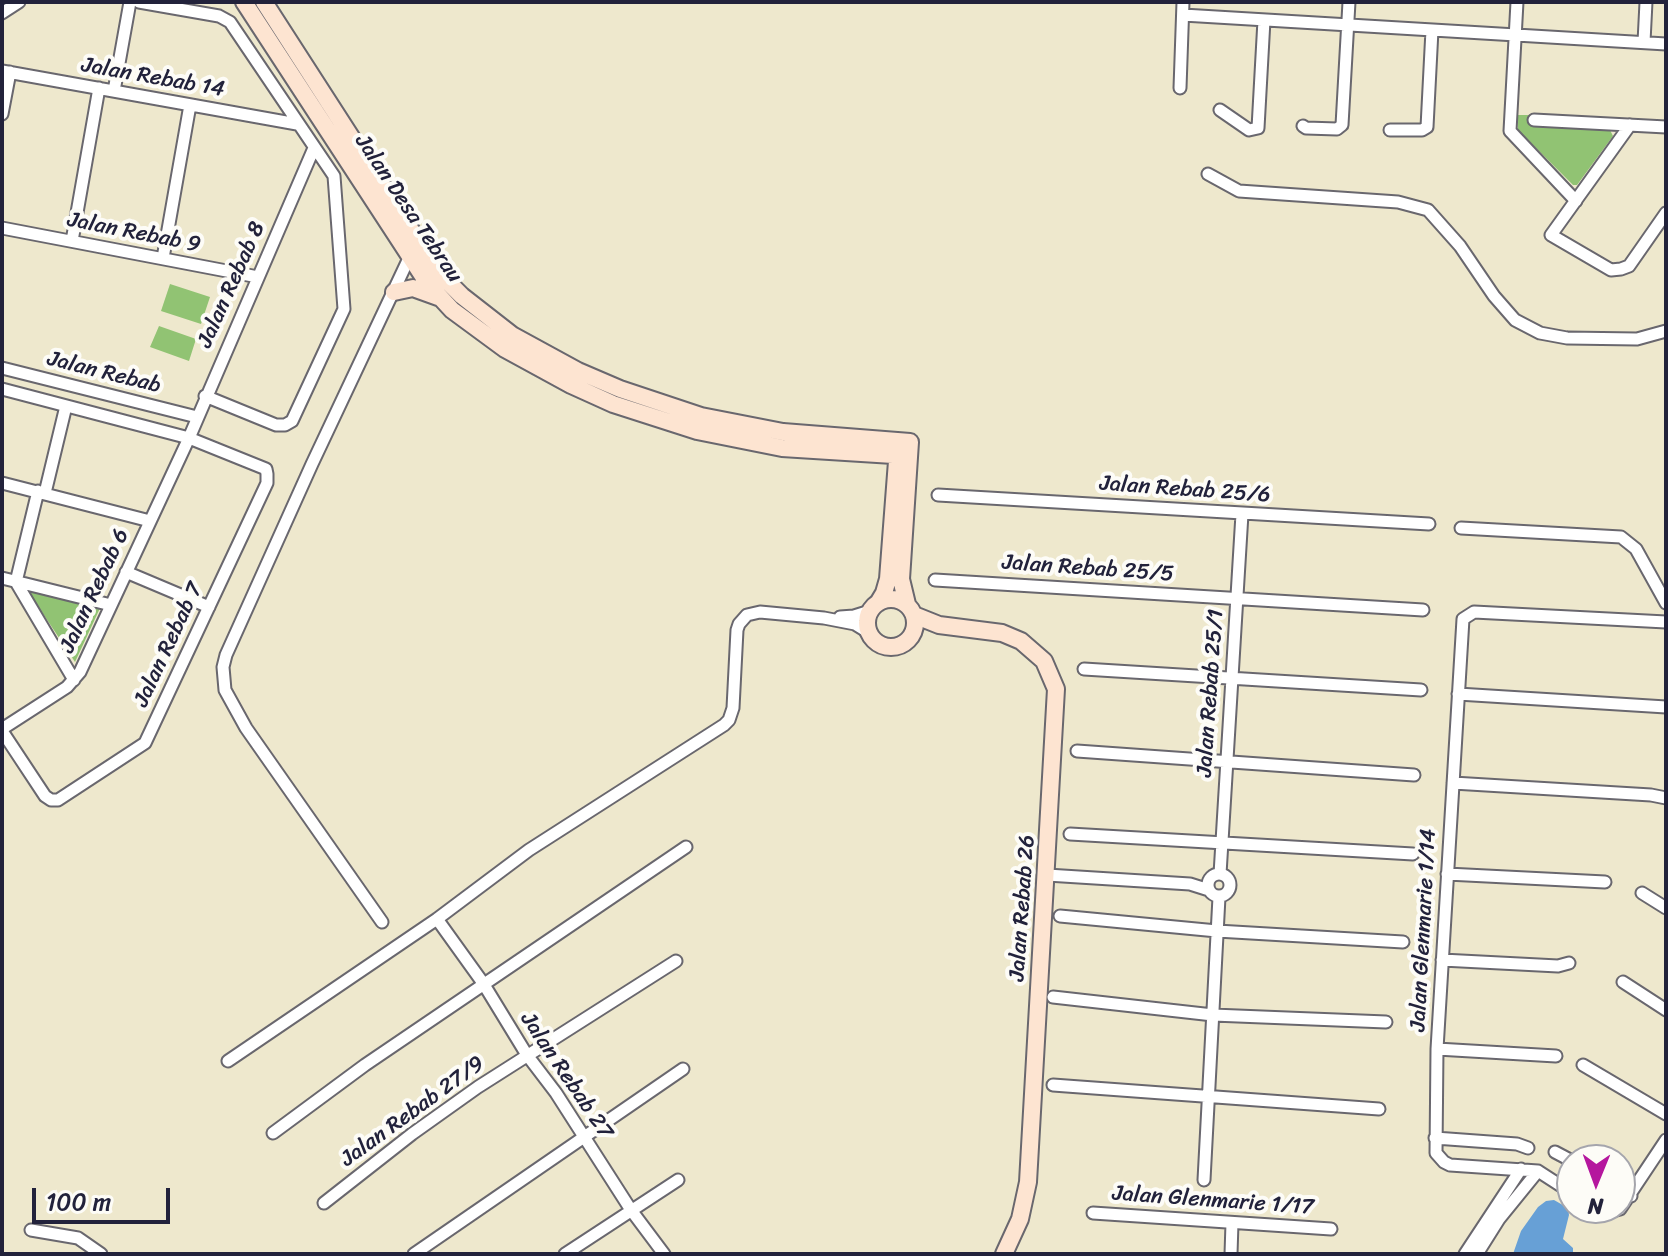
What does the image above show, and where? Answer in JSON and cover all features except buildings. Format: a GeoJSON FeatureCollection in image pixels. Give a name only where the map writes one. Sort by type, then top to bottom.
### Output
{"type":"FeatureCollection","features":[{"type":"Feature","properties":{"kind":"street"},"geometry":{"type":"LineString","coordinates":[[2,13],[19,2]]}},
{"type":"Feature","properties":{"kind":"street"},"geometry":{"type":"LineString","coordinates":[[114,91],[130,2]]}},
{"type":"Feature","properties":{"kind":"street"},"geometry":{"type":"LineString","coordinates":[[139,2],[219,16],[230,22],[334,176],[344,309],[292,421],[276,425],[205,396]]}},
{"type":"Feature","properties":{"kind":"street","name":"Jalan Desa Tebrau"},"geometry":{"type":"LineString","coordinates":[[244,2],[416,252],[451,286],[512,335],[578,371],[670,407],[737,424],[904,449]]}},
{"type":"Feature","properties":{"kind":"street","name":"Jalan Desa Tebrau"},"geometry":{"type":"LineString","coordinates":[[264,2],[416,252],[440,298],[505,349],[613,404],[665,422],[736,440],[782,448],[861,453],[904,449]]}},
{"type":"Feature","properties":{"kind":"street"},"geometry":{"type":"LineString","coordinates":[[1303,126],[1337,129],[1342,125],[1349,2]]}},
{"type":"Feature","properties":{"kind":"street"},"geometry":{"type":"LineString","coordinates":[[1517,2],[1510,131],[1576,201]]}},
{"type":"Feature","properties":{"kind":"street"},"geometry":{"type":"LineString","coordinates":[[1644,42],[1646,2]]}},
{"type":"Feature","properties":{"kind":"street"},"geometry":{"type":"LineString","coordinates":[[1180,88],[1183,8],[1264,20],[1666,44]]}},
{"type":"Feature","properties":{"kind":"street"},"geometry":{"type":"LineString","coordinates":[[1220,110],[1249,130],[1258,128],[1264,20]]}},
{"type":"Feature","properties":{"kind":"street"},"geometry":{"type":"LineString","coordinates":[[1390,130],[1422,130],[1427,127],[1432,30]]}},
{"type":"Feature","properties":{"kind":"street"},"geometry":{"type":"LineString","coordinates":[[2,114],[6,71]]}},
{"type":"Feature","properties":{"kind":"street","name":"Jalan Rebab 14"},"geometry":{"type":"LineString","coordinates":[[6,71],[297,124]]}},
{"type":"Feature","properties":{"kind":"street"},"geometry":{"type":"LineString","coordinates":[[72,241],[99,88]]}},
{"type":"Feature","properties":{"kind":"street"},"geometry":{"type":"LineString","coordinates":[[163,258],[190,105]]}},
{"type":"Feature","properties":{"kind":"street"},"geometry":{"type":"LineString","coordinates":[[1534,120],[1666,127]]}},
{"type":"Feature","properties":{"kind":"street"},"geometry":{"type":"LineString","coordinates":[[1630,125],[1551,235],[1611,270],[1621,269],[1629,266],[1666,213]]}},
{"type":"Feature","properties":{"kind":"street","name":"Jalan Rebab 8"},"geometry":{"type":"LineString","coordinates":[[189,438],[314,148]]}},
{"type":"Feature","properties":{"kind":"street"},"geometry":{"type":"LineString","coordinates":[[1208,174],[1239,191],[1398,202],[1428,210],[1460,246],[1494,296],[1515,320],[1540,333],[1567,338],[1637,339],[1666,331]]}},
{"type":"Feature","properties":{"kind":"street","name":"Jalan Rebab 9"},"geometry":{"type":"LineString","coordinates":[[2,228],[258,277]]}},
{"type":"Feature","properties":{"kind":"street"},"geometry":{"type":"LineString","coordinates":[[382,922],[246,728],[229,698],[223,677],[226,655],[312,464],[416,252]]}},
{"type":"Feature","properties":{"kind":"street"},"geometry":{"type":"LineString","coordinates":[[394,292],[413,288],[440,298]]}},
{"type":"Feature","properties":{"kind":"street","name":"Jalan Rebab"},"geometry":{"type":"LineString","coordinates":[[2,368],[197,417]]}},
{"type":"Feature","properties":{"kind":"street"},"geometry":{"type":"LineString","coordinates":[[2,389],[189,438]]}},
{"type":"Feature","properties":{"kind":"street"},"geometry":{"type":"LineString","coordinates":[[66,406],[16,582],[74,680]]}},
{"type":"Feature","properties":{"kind":"street","name":"Jalan Rebab 7"},"geometry":{"type":"LineString","coordinates":[[2,730],[45,796],[51,800],[58,800],[145,743],[267,483],[266,469],[189,438]]}},
{"type":"Feature","properties":{"kind":"street","name":"Jalan Rebab 6"},"geometry":{"type":"LineString","coordinates":[[2,730],[74,680],[189,438]]}},
{"type":"Feature","properties":{"kind":"street"},"geometry":{"type":"LineString","coordinates":[[868,632],[867,622],[884,593],[888,579],[895,482],[904,449]]}},
{"type":"Feature","properties":{"kind":"street"},"geometry":{"type":"LineString","coordinates":[[228,1061],[437,919],[529,850],[729,720],[733,708],[737,630],[743,618],[760,612],[824,618],[855,624],[868,632],[875,642],[890,648],[901,646],[913,635],[916,625],[901,579],[904,449]]}},
{"type":"Feature","properties":{"kind":"street"},"geometry":{"type":"LineString","coordinates":[[861,453],[881,461],[895,482]]}},
{"type":"Feature","properties":{"kind":"street"},"geometry":{"type":"LineString","coordinates":[[2,483],[150,521]]}},
{"type":"Feature","properties":{"kind":"street","name":"Jalan Rebab 25/6"},"geometry":{"type":"LineString","coordinates":[[938,495],[1429,524]]}},
{"type":"Feature","properties":{"kind":"street","name":"Jalan Rebab 25/1"},"geometry":{"type":"LineString","coordinates":[[1204,1180],[1217,931],[1214,885],[1221,844],[1242,514]]}},
{"type":"Feature","properties":{"kind":"street"},"geometry":{"type":"LineString","coordinates":[[1461,528],[1616,536],[1632,543],[1666,603]]}},
{"type":"Feature","properties":{"kind":"street"},"geometry":{"type":"LineString","coordinates":[[126,572],[209,607]]}},
{"type":"Feature","properties":{"kind":"street"},"geometry":{"type":"LineString","coordinates":[[2,578],[111,605]]}},
{"type":"Feature","properties":{"kind":"street","name":"Jalan Rebab 25/5"},"geometry":{"type":"LineString","coordinates":[[935,580],[1423,610]]}},
{"type":"Feature","properties":{"kind":"street"},"geometry":{"type":"LineString","coordinates":[[824,618],[854,616],[896,599],[911,610]]}},
{"type":"Feature","properties":{"kind":"street","name":"Jalan Rebab 26"},"geometry":{"type":"LineString","coordinates":[[911,610],[931,623],[1002,633],[1021,641],[1044,661],[1054,679],[1057,701],[1028,1182],[1020,1219],[1004,1254]]}},
{"type":"Feature","properties":{"kind":"street","name":"Jalan Glenmarie 1/14"},"geometry":{"type":"LineString","coordinates":[[1435,1138],[1437,1049],[1463,619],[1474,612],[1666,622]]}},
{"type":"Feature","properties":{"kind":"street","name":"Jalan Rebab 26"},"geometry":{"type":"LineString","coordinates":[[913,635],[955,628]]}},
{"type":"Feature","properties":{"kind":"street"},"geometry":{"type":"LineString","coordinates":[[1084,669],[1421,690]]}},
{"type":"Feature","properties":{"kind":"street"},"geometry":{"type":"LineString","coordinates":[[1458,694],[1666,707]]}},
{"type":"Feature","properties":{"kind":"street"},"geometry":{"type":"LineString","coordinates":[[1077,751],[1414,775]]}},
{"type":"Feature","properties":{"kind":"street"},"geometry":{"type":"LineString","coordinates":[[1453,783],[1665,798]]}},
{"type":"Feature","properties":{"kind":"street"},"geometry":{"type":"LineString","coordinates":[[1070,834],[1413,854]]}},
{"type":"Feature","properties":{"kind":"street"},"geometry":{"type":"LineString","coordinates":[[273,1133],[483,983],[686,847]]}},
{"type":"Feature","properties":{"kind":"street"},"geometry":{"type":"LineString","coordinates":[[1447,874],[1605,882]]}},
{"type":"Feature","properties":{"kind":"street"},"geometry":{"type":"LineString","coordinates":[[1047,875],[1214,885]]}},
{"type":"Feature","properties":{"kind":"street"},"geometry":{"type":"LineString","coordinates":[[1642,893],[1666,908]]}},
{"type":"Feature","properties":{"kind":"street"},"geometry":{"type":"LineString","coordinates":[[1060,916],[1217,931],[1403,942]]}},
{"type":"Feature","properties":{"kind":"street","name":"Jalan Rebab 27"},"geometry":{"type":"LineString","coordinates":[[437,919],[483,983],[527,1055],[556,1093],[631,1210],[664,1254]]}},
{"type":"Feature","properties":{"kind":"street"},"geometry":{"type":"LineString","coordinates":[[1442,960],[1558,966],[1569,963]]}},
{"type":"Feature","properties":{"kind":"street","name":"Jalan Rebab 27/9"},"geometry":{"type":"LineString","coordinates":[[324,1203],[412,1134],[527,1055],[676,961]]}},
{"type":"Feature","properties":{"kind":"street"},"geometry":{"type":"LineString","coordinates":[[1623,982],[1666,1010]]}},
{"type":"Feature","properties":{"kind":"street"},"geometry":{"type":"LineString","coordinates":[[1053,997],[1213,1015],[1386,1022]]}},
{"type":"Feature","properties":{"kind":"street"},"geometry":{"type":"LineString","coordinates":[[1437,1049],[1556,1056]]}},
{"type":"Feature","properties":{"kind":"street"},"geometry":{"type":"LineString","coordinates":[[1583,1065],[1666,1114]]}},
{"type":"Feature","properties":{"kind":"street"},"geometry":{"type":"LineString","coordinates":[[414,1254],[683,1069]]}},
{"type":"Feature","properties":{"kind":"street"},"geometry":{"type":"LineString","coordinates":[[1053,1085],[1379,1109]]}},
{"type":"Feature","properties":{"kind":"street"},"geometry":{"type":"LineString","coordinates":[[1528,1148],[1517,1144],[1435,1138],[1436,1153],[1444,1162],[1538,1171],[1556,1183]]}},
{"type":"Feature","properties":{"kind":"street"},"geometry":{"type":"LineString","coordinates":[[1636,1179],[1666,1140]]}},
{"type":"Feature","properties":{"kind":"street"},"geometry":{"type":"LineString","coordinates":[[1500,1168],[1505,1180],[1505,1192]]}},
{"type":"Feature","properties":{"kind":"street"},"geometry":{"type":"LineString","coordinates":[[1477,1254],[1505,1192],[1521,1169]]}},
{"type":"Feature","properties":{"kind":"street"},"geometry":{"type":"LineString","coordinates":[[1465,1254],[1494,1216],[1538,1171]]}},
{"type":"Feature","properties":{"kind":"street"},"geometry":{"type":"LineString","coordinates":[[565,1254],[678,1180]]}},
{"type":"Feature","properties":{"kind":"street","name":"Jalan Glenmarie 1/17"},"geometry":{"type":"LineString","coordinates":[[1093,1213],[1331,1229]]}},
{"type":"Feature","properties":{"kind":"street"},"geometry":{"type":"LineString","coordinates":[[1231,1254],[1232,1223]]}},
{"type":"Feature","properties":{"kind":"street"},"geometry":{"type":"LineString","coordinates":[[31,1230],[78,1238],[101,1254]]}},
{"type":"Feature","properties":{"kind":"green space"},"geometry":{"type":"Polygon","coordinates":[[[1517,115],[1531,115],[1531,125],[1610,130],[1613,136],[1577,185],[1573,185],[1518,130],[1517,115]]]}},
{"type":"Feature","properties":{"kind":"green space"},"geometry":{"type":"Polygon","coordinates":[[[170,284],[210,297],[201,324],[161,311],[170,284]]]}},
{"type":"Feature","properties":{"kind":"green space"},"geometry":{"type":"Polygon","coordinates":[[[159,326],[196,339],[189,361],[150,347],[159,326]]]}},
{"type":"Feature","properties":{"kind":"green space"},"geometry":{"type":"Polygon","coordinates":[[[26,588],[101,606],[75,662],[26,588]]]}},
{"type":"Feature","properties":{"kind":"water"},"geometry":{"type":"Polygon","coordinates":[[[1546,1201],[1556,1201],[1556,1224],[1567,1224],[1563,1239],[1573,1248],[1573,1254],[1513,1254],[1521,1231],[1546,1201]]]}}]}
